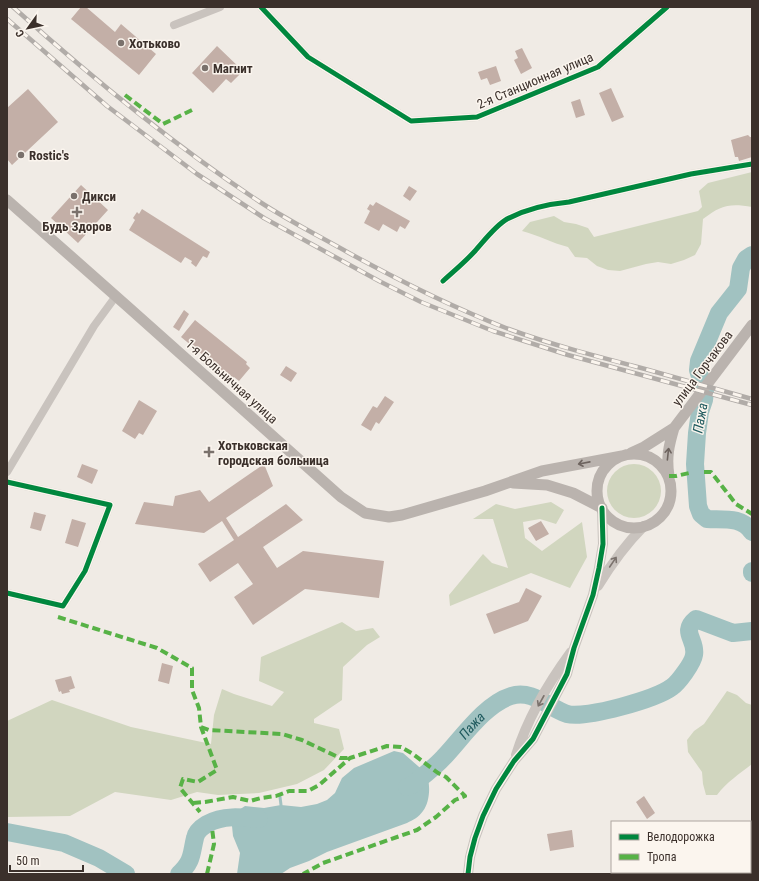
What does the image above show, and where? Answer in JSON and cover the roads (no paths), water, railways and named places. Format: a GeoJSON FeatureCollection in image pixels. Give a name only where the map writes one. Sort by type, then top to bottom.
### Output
{"type":"FeatureCollection","features":[{"type":"Feature","properties":{"kind":"main road","name":"1-я Больничная улица"},"geometry":{"type":"LineString","coordinates":[[7,200],[341,497],[365,513],[383,516],[402,515],[508,483],[542,471],[625,455]]}},
{"type":"Feature","properties":{"kind":"main road","name":"улица Горчакова"},"geometry":{"type":"LineString","coordinates":[[674,428],[752,325]]}},
{"type":"Feature","properties":{"kind":"main road"},"geometry":{"type":"LineString","coordinates":[[674,428],[668,450],[667,464],[671,492],[668,504],[663,514],[654,522],[644,526],[632,528],[620,525],[609,518],[602,508],[598,498],[597,487],[600,477],[606,467],[614,460],[644,447],[674,428]]}},
{"type":"Feature","properties":{"kind":"main road"},"geometry":{"type":"LineString","coordinates":[[625,455],[642,455],[654,460],[664,469],[669,481]]}},
{"type":"Feature","properties":{"kind":"main road"},"geometry":{"type":"LineString","coordinates":[[508,483],[547,485],[573,493],[602,508]]}},
{"type":"Feature","properties":{"kind":"street"},"geometry":{"type":"LineString","coordinates":[[174,25],[220,7]]}},
{"type":"Feature","properties":{"kind":"street","name":"2-я Станционная улица"},"geometry":{"type":"LineString","coordinates":[[262,7],[308,57],[411,121],[477,117],[598,67],[667,7]]}},
{"type":"Feature","properties":{"kind":"street"},"geometry":{"type":"LineString","coordinates":[[443,281],[474,252],[484,239],[507,219],[549,204],[569,202],[692,174],[752,164]]}},
{"type":"Feature","properties":{"kind":"street"},"geometry":{"type":"LineString","coordinates":[[7,472],[94,326],[116,296]]}},
{"type":"Feature","properties":{"kind":"street"},"geometry":{"type":"LineString","coordinates":[[7,482],[110,505],[85,570],[63,606],[7,593]]}},
{"type":"Feature","properties":{"kind":"street"},"geometry":{"type":"LineString","coordinates":[[468,874],[470,857],[483,816],[496,789],[514,761],[532,739],[574,648],[593,595],[599,568],[603,544],[602,508]]}},
{"type":"Feature","properties":{"kind":"street"},"geometry":{"type":"LineString","coordinates":[[593,595],[614,560],[644,526]]}},
{"type":"Feature","properties":{"kind":"street"},"geometry":{"type":"LineString","coordinates":[[514,761],[523,734],[563,671]]}},
{"type":"Feature","properties":{"kind":"water"},"geometry":{"type":"Polygon","coordinates":[[[394,751],[403,753],[426,773],[428,777],[429,793],[427,803],[418,817],[407,823],[327,852],[290,868],[281,874],[237,874],[240,853],[233,836],[232,826],[239,810],[245,806],[264,808],[281,805],[301,807],[317,804],[327,800],[335,793],[342,778],[354,768],[394,751]]]}},
{"type":"Feature","properties":{"kind":"waterway","name":"Пажа"},"geometry":{"type":"LineString","coordinates":[[752,255],[746,259],[741,268],[738,289],[719,313],[699,361],[698,370],[705,392],[697,433],[695,464],[698,506],[701,514],[707,519],[725,519],[743,523],[752,532]]}},
{"type":"Feature","properties":{"kind":"waterway","name":"Пажа"},"geometry":{"type":"LineString","coordinates":[[407,787],[412,785],[437,764],[474,722],[501,700],[511,696],[526,695],[540,700],[567,714],[576,715],[589,714],[621,707],[664,692],[678,681],[693,659],[694,650],[689,628],[696,619],[733,633],[752,631]]}},
{"type":"Feature","properties":{"kind":"waterway"},"geometry":{"type":"LineString","coordinates":[[280,797],[281,805]]}},
{"type":"Feature","properties":{"kind":"waterway","name":"Пажа"},"geometry":{"type":"LineString","coordinates":[[179,874],[187,865],[192,853],[195,838],[205,825],[213,821],[226,818],[239,817],[259,819]]}},
{"type":"Feature","properties":{"kind":"waterway","name":"Пажа"},"geometry":{"type":"LineString","coordinates":[[7,832],[64,843],[99,858],[126,874]]}},
{"type":"Feature","properties":{"kind":"railway"},"geometry":{"type":"LineString","coordinates":[[13,7],[102,84],[195,157],[271,209],[368,263],[446,302],[506,328],[541,340],[752,399]]}},
{"type":"Feature","properties":{"kind":"railway"},"geometry":{"type":"LineString","coordinates":[[7,19],[107,106],[197,174],[264,218],[379,281],[421,302],[493,331],[568,355],[752,405]]}},
{"type":"Feature","properties":{"kind":"place","name":"Хотьково"},"geometry":{"type":"Point","coordinates":[121,43]}},
{"type":"Feature","properties":{"kind":"place","name":"Магнит"},"geometry":{"type":"Point","coordinates":[205,68]}},
{"type":"Feature","properties":{"kind":"place","name":"Rostic's"},"geometry":{"type":"Point","coordinates":[21,155]}},
{"type":"Feature","properties":{"kind":"place","name":"Дикси"},"geometry":{"type":"Point","coordinates":[74,196]}},
{"type":"Feature","properties":{"kind":"place","name":"Будь Здоров"},"geometry":{"type":"Point","coordinates":[77,212]}},
{"type":"Feature","properties":{"kind":"place","name":"Хотьковская городская больница"},"geometry":{"type":"Point","coordinates":[209,452]}}]}
